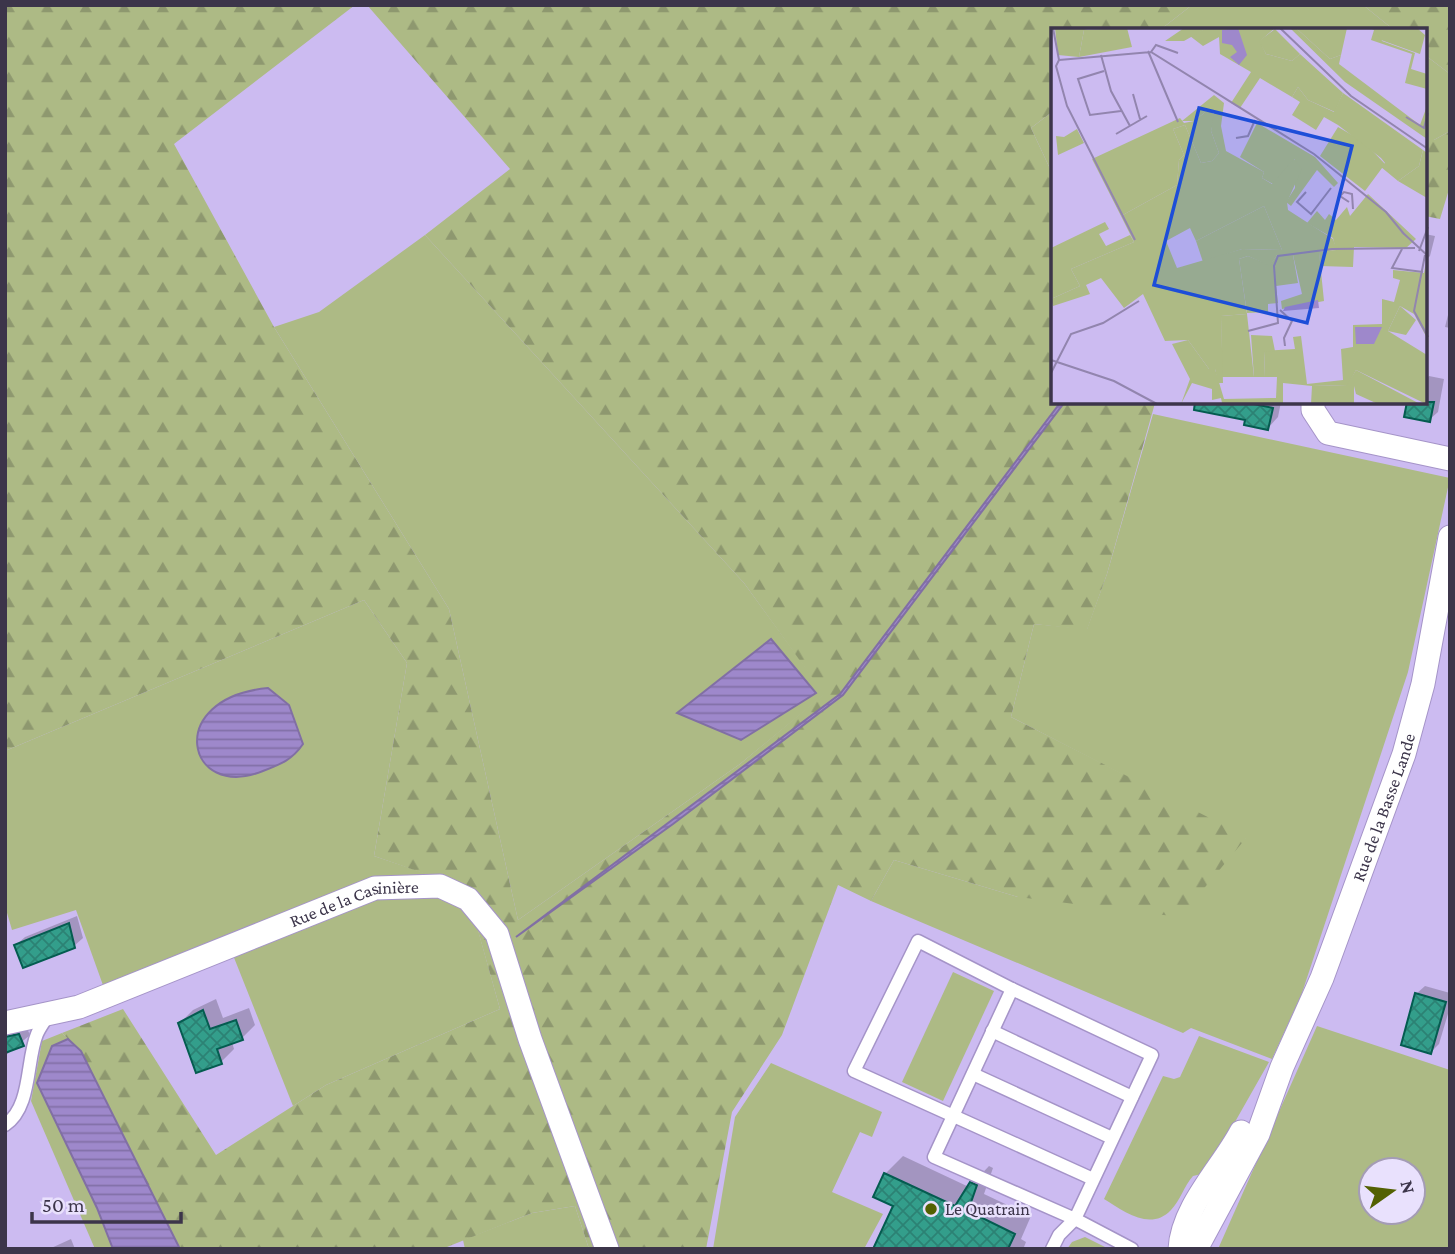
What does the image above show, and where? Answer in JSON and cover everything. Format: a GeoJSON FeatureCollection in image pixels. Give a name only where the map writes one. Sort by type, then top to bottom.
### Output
{"type":"FeatureCollection","features":[{"type":"Feature","properties":{"kind":"street"},"geometry":{"type":"LineString","coordinates":[[1313,404],[1313,411],[1328,433],[1450,459]]}},
{"type":"Feature","properties":{"kind":"street","name":"Rue de la Basse Lande"},"geometry":{"type":"LineString","coordinates":[[1196,1249],[1258,1133],[1282,1068],[1322,978],[1404,754],[1423,684],[1450,537]]}},
{"type":"Feature","properties":{"kind":"street","name":"Rue de la Casinière"},"geometry":{"type":"LineString","coordinates":[[5,1023],[79,1007],[375,888],[440,886],[468,899],[497,934],[530,1039],[607,1249]]}},
{"type":"Feature","properties":{"kind":"street","name":"Rue de la Basse Lande"},"geometry":{"type":"LineString","coordinates":[[1180,1249],[1181,1237],[1200,1198],[1231,1150],[1270,1080],[1282,1068]]}},
{"type":"Feature","properties":{"kind":"lane"},"geometry":{"type":"LineString","coordinates":[[1052,1249],[1059,1235],[1075,1219],[1152,1055],[918,941],[854,1072],[1093,1180]]}},
{"type":"Feature","properties":{"kind":"lane"},"geometry":{"type":"LineString","coordinates":[[1012,989],[934,1157],[1075,1219],[1132,1249]]}},
{"type":"Feature","properties":{"kind":"lane"},"geometry":{"type":"LineString","coordinates":[[5,1125],[11,1121],[24,1094],[37,1035],[48,1015]]}},
{"type":"Feature","properties":{"kind":"lane"},"geometry":{"type":"LineString","coordinates":[[992,1031],[1132,1097]]}},
{"type":"Feature","properties":{"kind":"lane"},"geometry":{"type":"LineString","coordinates":[[973,1074],[1112,1138]]}},
{"type":"Feature","properties":{"kind":"green space"},"geometry":{"type":"Polygon","coordinates":[[[5,5],[355,5],[174,144],[274,327],[449,609],[518,920],[740,764],[824,694],[744,583],[425,235],[510,169],[367,5],[1192,5],[1163,28],[1051,28],[1051,113],[1031,128],[1051,171],[1051,404],[1155,404],[1107,574],[1087,630],[1034,624],[1011,717],[1247,837],[1180,917],[1018,897],[894,860],[871,901],[838,885],[782,1035],[732,1112],[706,1249],[589,1249],[575,1206],[532,1213],[442,1249],[180,1249],[81,1052],[62,1033],[123,1009],[216,1155],[326,1085],[500,1009],[466,888],[374,856],[407,663],[364,600],[5,751],[5,5]]]}},
{"type":"Feature","properties":{"kind":"green space"},"geometry":{"type":"Polygon","coordinates":[[[1192,5],[1363,5],[1392,28],[1163,28],[1192,5]]]}},
{"type":"Feature","properties":{"kind":"green space"},"geometry":{"type":"Polygon","coordinates":[[[1363,5],[1450,5],[1450,74],[1427,57],[1427,28],[1392,28],[1363,5]]]}},
{"type":"Feature","properties":{"kind":"green space"},"geometry":{"type":"Polygon","coordinates":[[[1427,57],[1450,74],[1450,131],[1434,140],[1427,140],[1427,57]]]}},
{"type":"Feature","properties":{"kind":"green space"},"geometry":{"type":"Polygon","coordinates":[[[1051,113],[1051,171],[1031,128],[1051,113]]]}},
{"type":"Feature","properties":{"kind":"green space"},"geometry":{"type":"Polygon","coordinates":[[[1450,131],[1450,186],[1440,219],[1427,216],[1427,140],[1434,140],[1450,131]]]}},
{"type":"Feature","properties":{"kind":"green space"},"geometry":{"type":"Polygon","coordinates":[[[425,235],[744,583],[825,694],[740,764],[518,920],[449,609],[274,327],[319,312],[425,235]]]}},
{"type":"Feature","properties":{"kind":"green space"},"geometry":{"type":"Polygon","coordinates":[[[1153,414],[1450,478],[1408,672],[1301,996],[1272,1059],[1191,1028],[1183,1033],[871,901],[894,860],[1018,897],[1246,838],[1011,717],[1034,624],[1087,629],[1107,574],[1153,414]]]}},
{"type":"Feature","properties":{"kind":"green space"},"geometry":{"type":"Polygon","coordinates":[[[364,600],[407,663],[374,856],[466,887],[500,1009],[326,1085],[293,1106],[227,940],[104,988],[76,910],[12,930],[5,906],[5,751],[364,600]]]}},
{"type":"Feature","properties":{"kind":"green space"},"geometry":{"type":"Polygon","coordinates":[[[953,972],[994,991],[943,1101],[902,1082],[953,972]]]}},
{"type":"Feature","properties":{"kind":"green space"},"geometry":{"type":"Polygon","coordinates":[[[1317,1026],[1450,1070],[1450,1249],[1218,1249],[1317,1026]]]}},
{"type":"Feature","properties":{"kind":"green space"},"geometry":{"type":"Polygon","coordinates":[[[62,1033],[68,1039],[52,1046],[37,1083],[97,1208],[113,1249],[95,1249],[31,1101],[42,1041],[62,1033]]]}},
{"type":"Feature","properties":{"kind":"green space"},"geometry":{"type":"Polygon","coordinates":[[[1199,1036],[1269,1062],[1206,1173],[1193,1176],[1171,1210],[1163,1216],[1154,1219],[1137,1217],[1104,1199],[1163,1076],[1174,1079],[1180,1077],[1199,1036]]]}},
{"type":"Feature","properties":{"kind":"green space"},"geometry":{"type":"Polygon","coordinates":[[[771,1063],[882,1112],[872,1137],[860,1132],[832,1192],[883,1214],[864,1249],[713,1249],[735,1117],[771,1063]]]}},
{"type":"Feature","properties":{"kind":"green space"},"geometry":{"type":"Polygon","coordinates":[[[575,1206],[589,1249],[465,1249],[463,1240],[532,1213],[575,1206]]]}},
{"type":"Feature","properties":{"kind":"green space"},"geometry":{"type":"Polygon","coordinates":[[[1085,1237],[1109,1249],[1067,1249],[1072,1242],[1085,1237]]]}},
{"type":"Feature","properties":{"kind":"shaded area"},"geometry":{"type":"Polygon","coordinates":[[[1059,404],[1063,404],[843,695],[673,824],[516,937],[840,694],[1059,404]]]}},
{"type":"Feature","properties":{"kind":"shaded area"},"geometry":{"type":"Polygon","coordinates":[[[771,639],[816,693],[741,740],[677,713],[771,639]]]}},
{"type":"Feature","properties":{"kind":"shaded area"},"geometry":{"type":"Polygon","coordinates":[[[268,688],[289,705],[303,744],[286,761],[263,771],[237,777],[217,773],[203,761],[197,745],[200,727],[212,710],[234,696],[268,688]]]}},
{"type":"Feature","properties":{"kind":"shaded area"},"geometry":{"type":"Polygon","coordinates":[[[68,1039],[81,1051],[180,1249],[113,1249],[97,1208],[37,1083],[52,1046],[68,1039]]]}},
{"type":"Feature","properties":{"kind":"building"},"geometry":{"type":"Polygon","coordinates":[[[1434,402],[1430,422],[1404,417],[1407,404],[1434,402]]]}},
{"type":"Feature","properties":{"kind":"building"},"geometry":{"type":"Polygon","coordinates":[[[1195,404],[1254,404],[1273,408],[1268,430],[1244,425],[1245,420],[1194,410],[1195,404]]]}},
{"type":"Feature","properties":{"kind":"building"},"geometry":{"type":"Polygon","coordinates":[[[69,923],[75,948],[23,968],[14,945],[69,923]]]}},
{"type":"Feature","properties":{"kind":"building"},"geometry":{"type":"Polygon","coordinates":[[[1415,993],[1446,1002],[1431,1054],[1401,1045],[1415,993]]]}},
{"type":"Feature","properties":{"kind":"building"},"geometry":{"type":"Polygon","coordinates":[[[203,1010],[210,1029],[236,1020],[243,1040],[217,1049],[222,1064],[196,1073],[178,1023],[203,1010]]]}},
{"type":"Feature","properties":{"kind":"building"},"geometry":{"type":"Polygon","coordinates":[[[19,1034],[24,1046],[5,1053],[5,1037],[19,1034]]]}},
{"type":"Feature","properties":{"kind":"building","name":"Le Quatrain"},"geometry":{"type":"Polygon","coordinates":[[[884,1173],[955,1206],[970,1182],[977,1185],[968,1211],[1015,1234],[1008,1249],[873,1249],[893,1206],[873,1197],[884,1173]]]}},
{"type":"Feature","properties":{"kind":"place","name":"Le Quatrain"},"geometry":{"type":"Point","coordinates":[931,1209]}}]}
